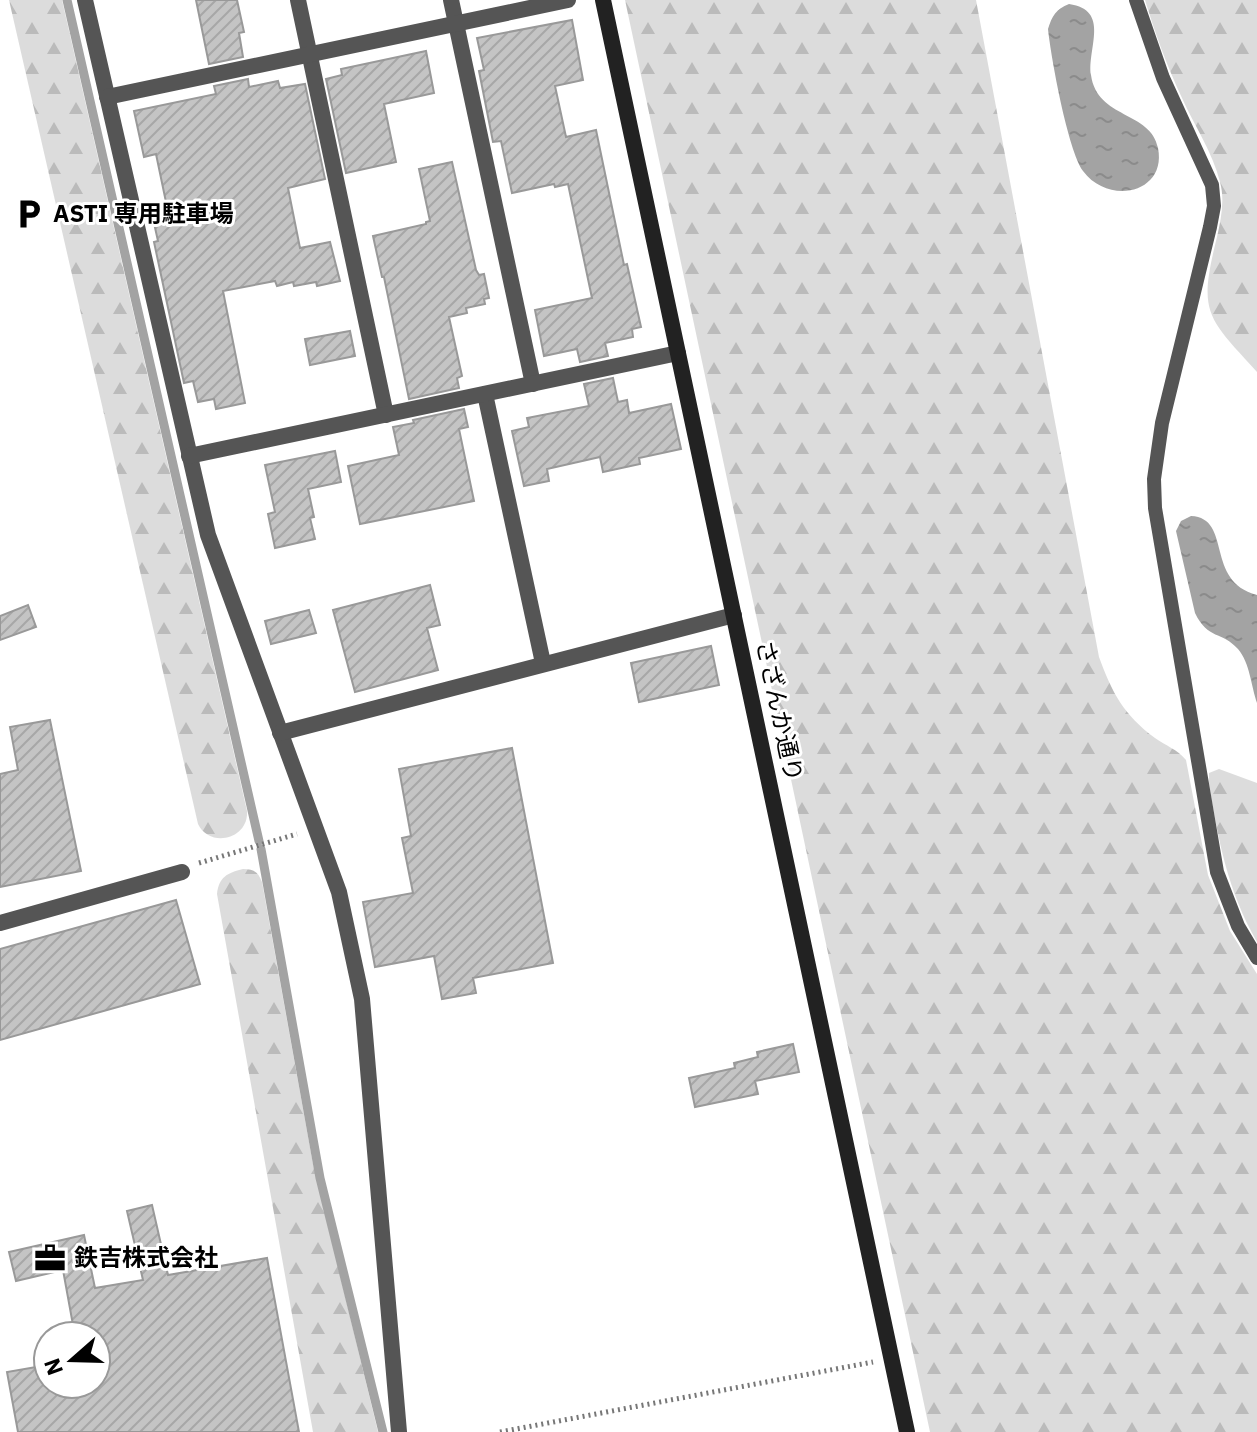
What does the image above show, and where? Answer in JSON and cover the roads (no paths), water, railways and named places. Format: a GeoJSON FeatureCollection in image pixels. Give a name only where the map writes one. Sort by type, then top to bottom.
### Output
{"type":"FeatureCollection","features":[{"type":"Feature","properties":{"kind":"street"},"geometry":{"type":"LineString","coordinates":[[85,0],[215,557],[339,892],[362,999],[399,1432]]}},
{"type":"Feature","properties":{"kind":"street"},"geometry":{"type":"LineString","coordinates":[[298,0],[386,415]]}},
{"type":"Feature","properties":{"kind":"street"},"geometry":{"type":"LineString","coordinates":[[451,0],[533,384]]}},
{"type":"Feature","properties":{"kind":"street"},"geometry":{"type":"LineString","coordinates":[[107,97],[568,0]]}},
{"type":"Feature","properties":{"kind":"street","name":"さざんか通り"},"geometry":{"type":"LineString","coordinates":[[603,0],[907,1432]]}},
{"type":"Feature","properties":{"kind":"street"},"geometry":{"type":"LineString","coordinates":[[189,456],[678,353]]}},
{"type":"Feature","properties":{"kind":"street"},"geometry":{"type":"LineString","coordinates":[[485,394],[543,663]]}},
{"type":"Feature","properties":{"kind":"street"},"geometry":{"type":"LineString","coordinates":[[280,733],[734,615]]}},
{"type":"Feature","properties":{"kind":"street"},"geometry":{"type":"LineString","coordinates":[[0,923],[182,872]]}},
{"type":"Feature","properties":{"kind":"lane"},"geometry":{"type":"LineString","coordinates":[[1136,0],[1163,78],[1212,185],[1214,206],[1210,227],[1157,451],[1155,508],[1217,872],[1238,926],[1257,958]]}},
{"type":"Feature","properties":{"kind":"water"},"geometry":{"type":"Polygon","coordinates":[[[1069,4],[1090,14],[1093,22],[1091,75],[1095,89],[1113,108],[1145,127],[1158,148],[1154,176],[1134,190],[1121,191],[1094,182],[1077,160],[1056,81],[1048,29],[1055,14],[1069,4]]]}},
{"type":"Feature","properties":{"kind":"water"},"geometry":{"type":"Polygon","coordinates":[[[1191,516],[1204,519],[1212,527],[1230,577],[1241,588],[1257,595],[1257,703],[1248,668],[1238,649],[1210,632],[1195,613],[1176,531],[1181,521],[1191,516]]]}},
{"type":"Feature","properties":{"kind":"waterway"},"geometry":{"type":"LineString","coordinates":[[67,0],[259,841]]}},
{"type":"Feature","properties":{"kind":"waterway"},"geometry":{"type":"LineString","coordinates":[[261,849],[320,1178],[383,1432]]}},
{"type":"Feature","properties":{"kind":"place","name":"ASTI 専用駐車場"},"geometry":{"type":"Point","coordinates":[29,214]}},
{"type":"Feature","properties":{"kind":"place","name":"鉄吉株式会社"},"geometry":{"type":"Point","coordinates":[50,1258]}}]}
